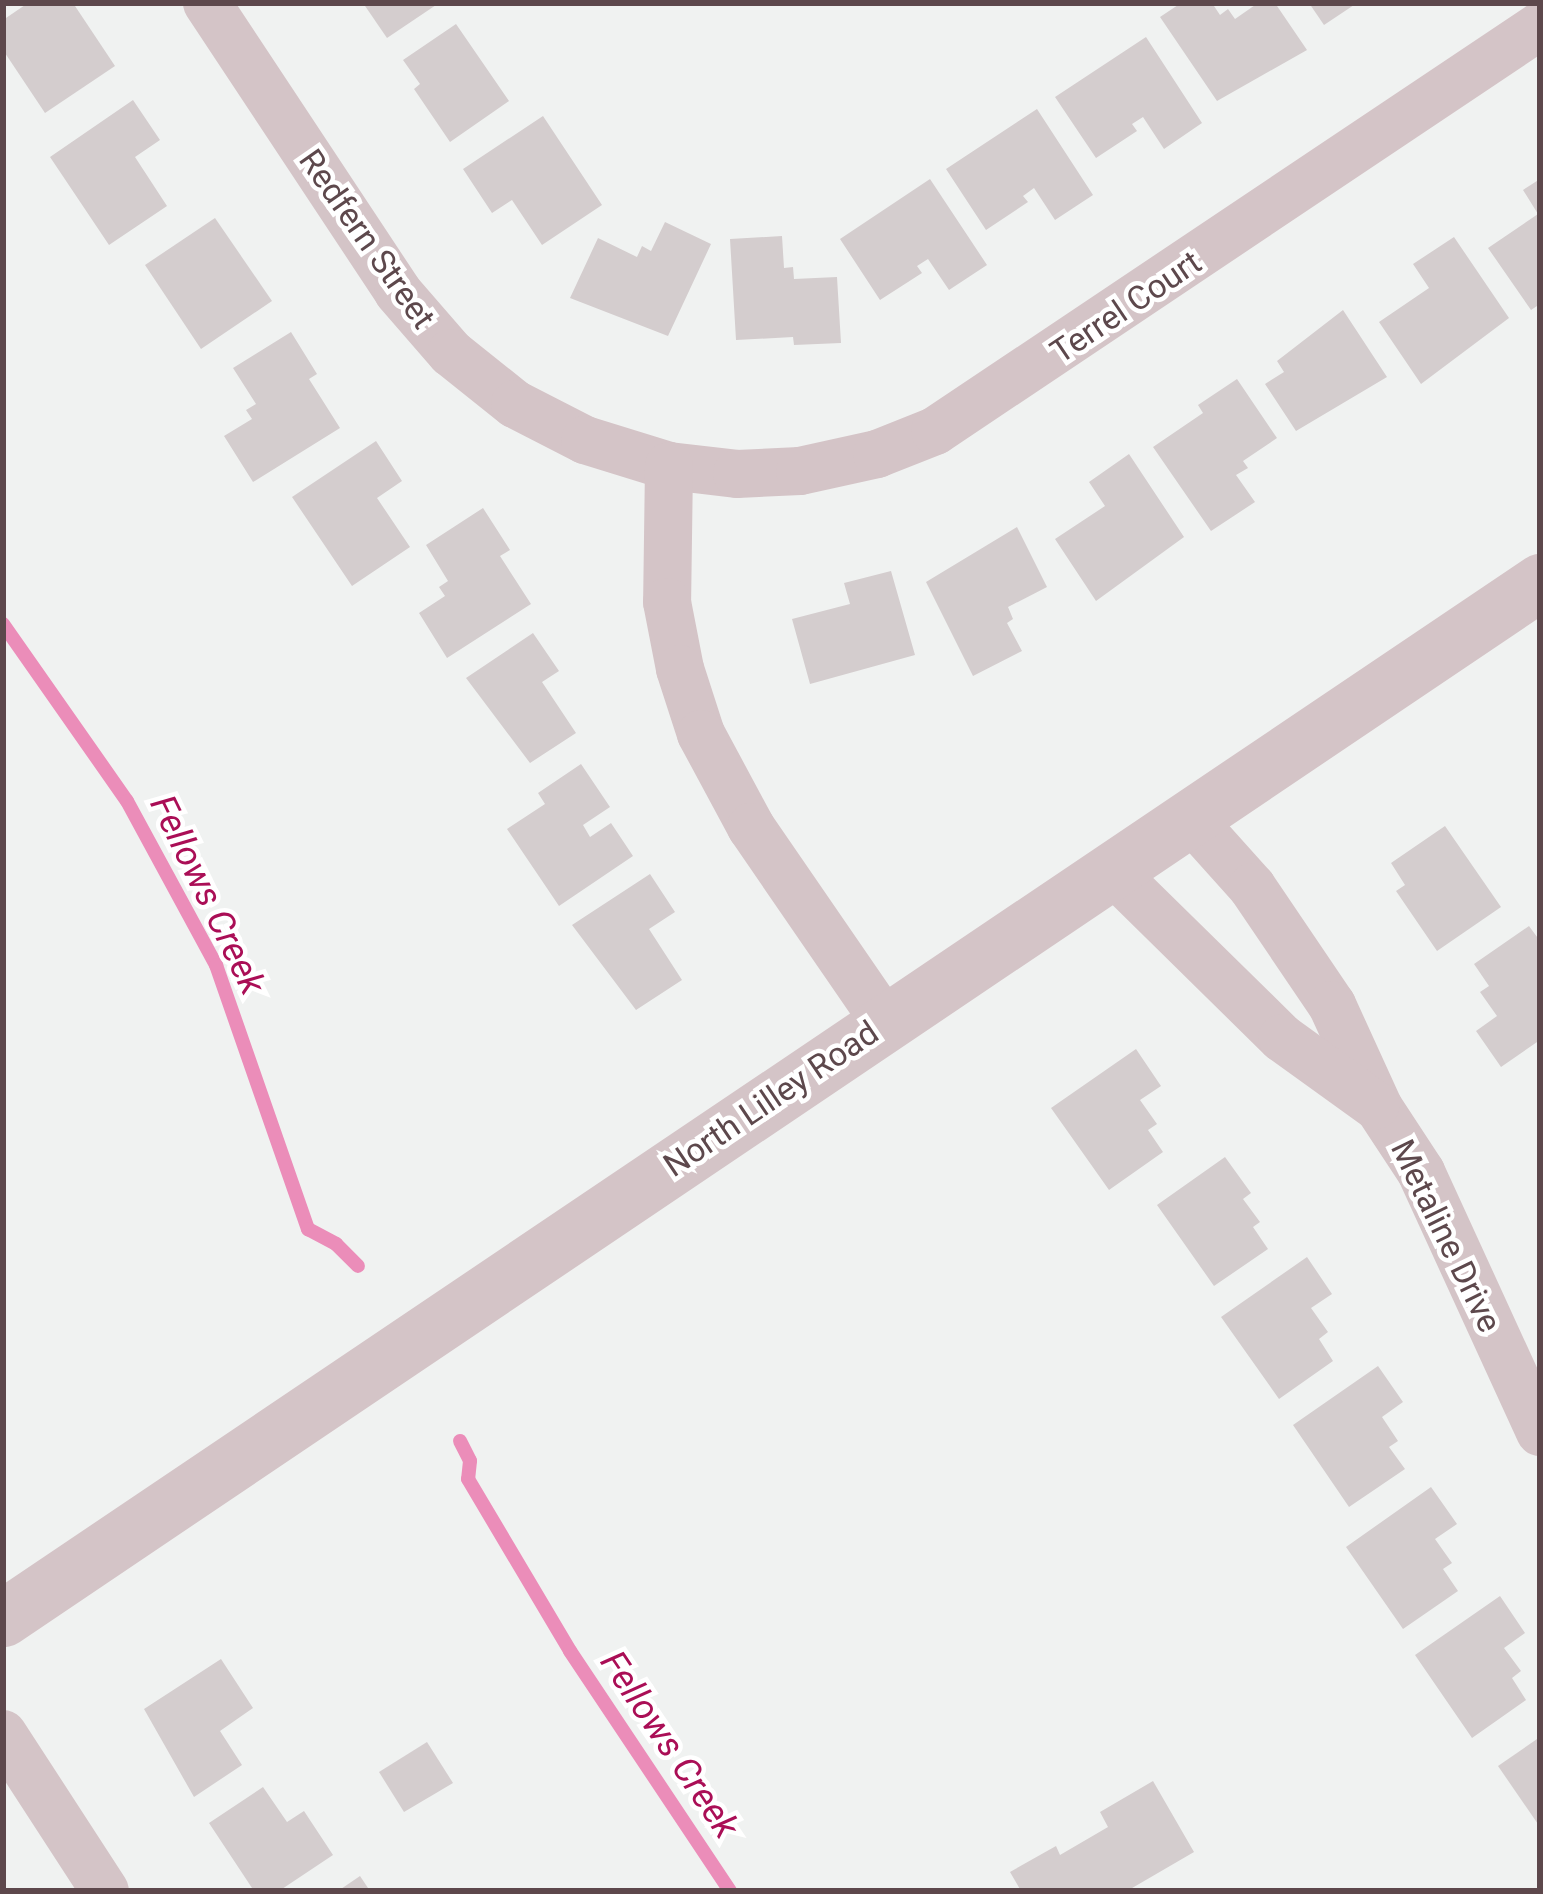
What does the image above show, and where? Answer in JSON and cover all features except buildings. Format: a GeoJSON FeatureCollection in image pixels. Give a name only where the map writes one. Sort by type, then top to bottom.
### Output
{"type":"FeatureCollection","features":[{"type":"Feature","properties":{"kind":"street","name":"Redfern Street"},"geometry":{"type":"LineString","coordinates":[[207,3],[398,292],[451,353],[515,404],[585,440],[669,466]]}},
{"type":"Feature","properties":{"kind":"street","name":"Terrel Court"},"geometry":{"type":"LineString","coordinates":[[669,466],[737,474],[800,471],[877,454],[935,431],[1540,26]]}},
{"type":"Feature","properties":{"kind":"street"},"geometry":{"type":"LineString","coordinates":[[669,466],[667,602],[680,669],[701,734],[751,827],[885,1022]]}},
{"type":"Feature","properties":{"kind":"street","name":"North Lilley Road"},"geometry":{"type":"LineString","coordinates":[[3,1618],[1540,582]]}},
{"type":"Feature","properties":{"kind":"street","name":"Metaline Drive"},"geometry":{"type":"LineString","coordinates":[[1191,819],[1252,887],[1332,1005],[1379,1108],[1420,1172],[1540,1432]]}},
{"type":"Feature","properties":{"kind":"street","name":"Metaline Drive"},"geometry":{"type":"LineString","coordinates":[[1112,871],[1282,1038],[1379,1108]]}},
{"type":"Feature","properties":{"kind":"street"},"geometry":{"type":"LineString","coordinates":[[3,1734],[105,1891]]}},
{"type":"Feature","properties":{"kind":"waterway","name":"Fellows Creek"},"geometry":{"type":"LineString","coordinates":[[3,624],[127,801],[216,965],[308,1229],[336,1244],[358,1266]]}},
{"type":"Feature","properties":{"kind":"waterway","name":"Fellows Creek"},"geometry":{"type":"LineString","coordinates":[[460,1441],[470,1461],[468,1479],[570,1651],[730,1891]]}}]}
